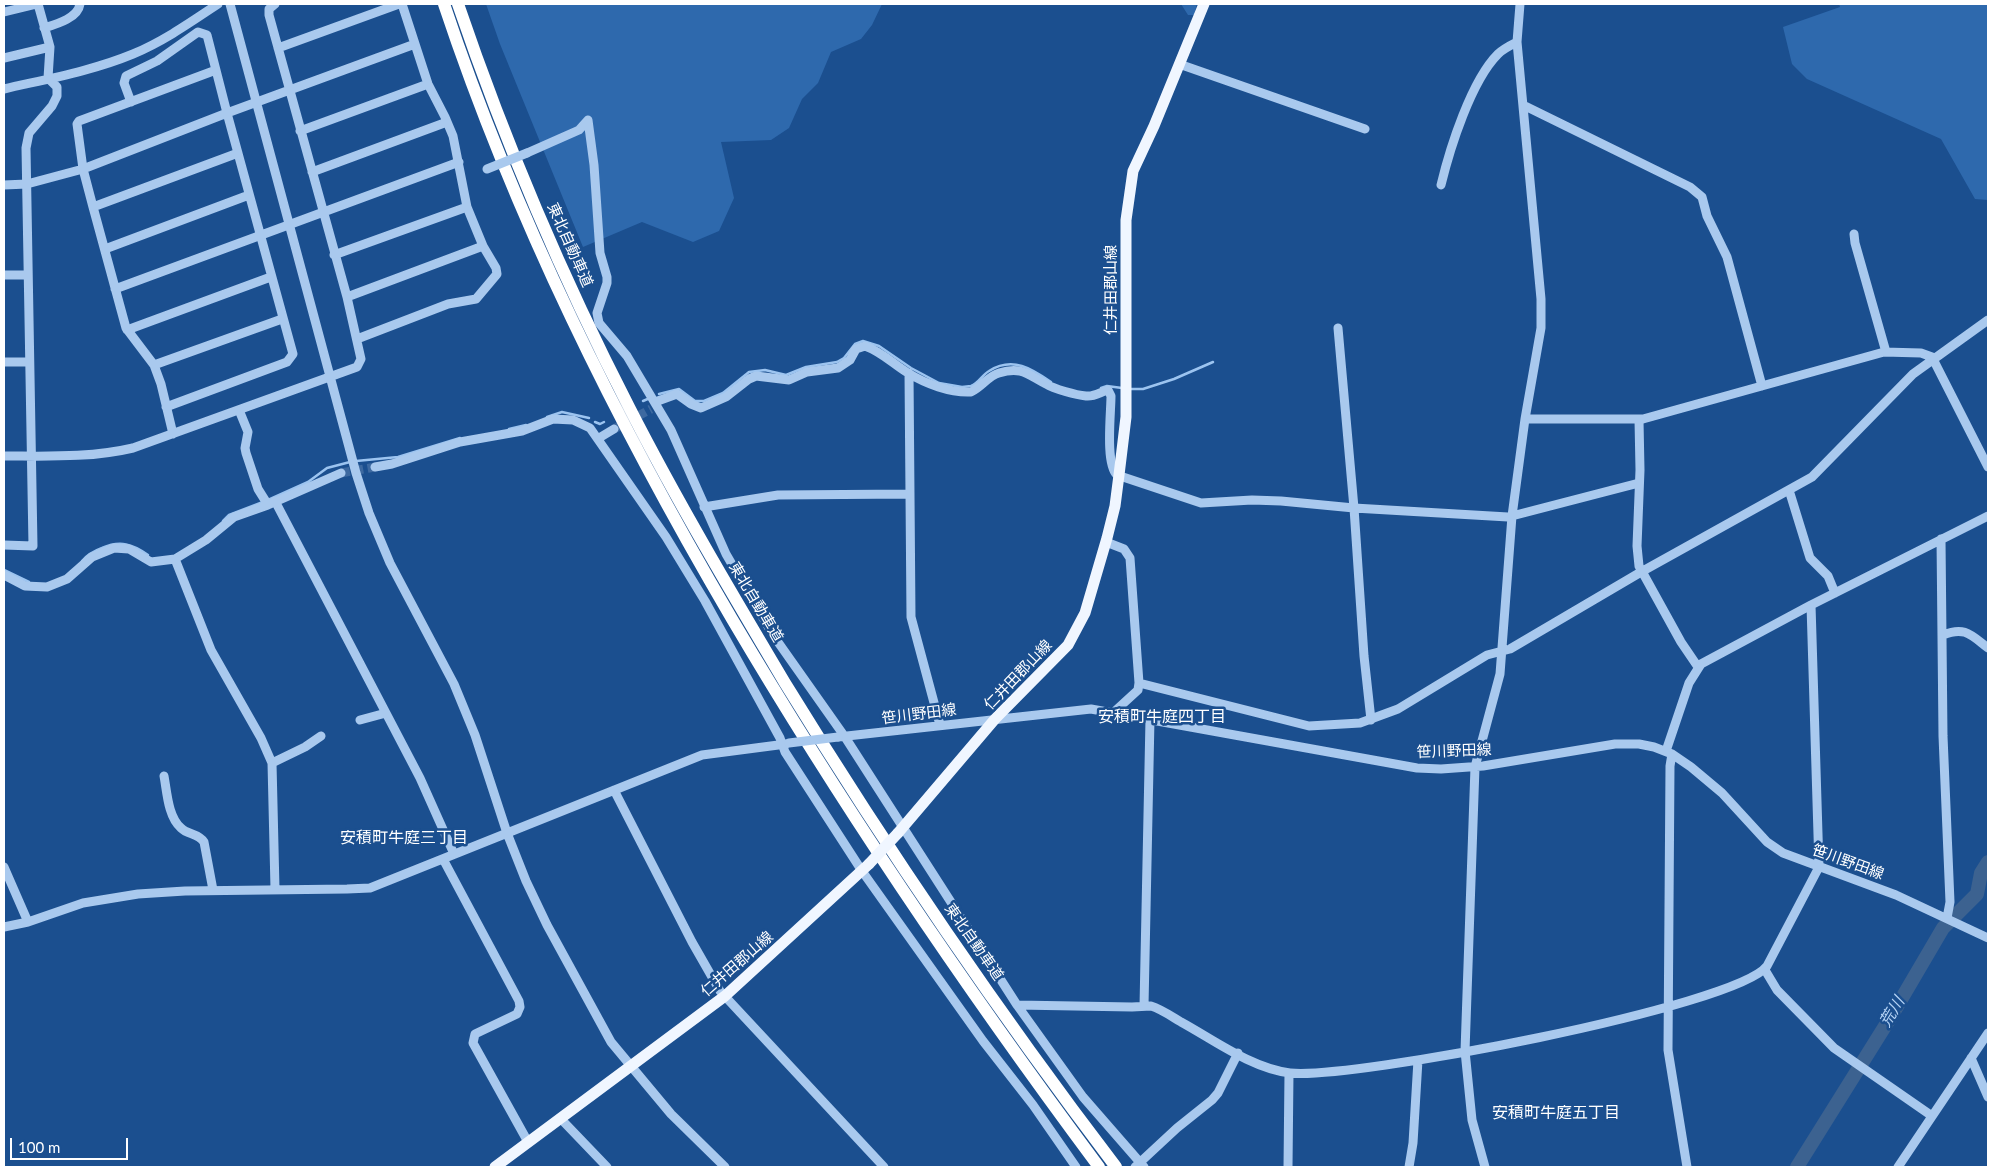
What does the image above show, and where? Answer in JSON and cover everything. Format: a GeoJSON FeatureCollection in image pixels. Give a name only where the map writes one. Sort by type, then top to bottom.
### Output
{"type":"FeatureCollection","features":[{"type":"Feature","properties":{"kind":"highway","name":"東北自動車道"},"geometry":{"type":"LineString","coordinates":[[444,4],[466,69],[537,246],[617,413],[690,547],[786,709],[875,849],[967,985],[1099,1167]]}},
{"type":"Feature","properties":{"kind":"highway","name":"東北自動車道"},"geometry":{"type":"LineString","coordinates":[[458,4],[516,163],[564,274],[629,407],[702,542],[754,631],[858,799],[976,975],[1116,1167]]}},
{"type":"Feature","properties":{"kind":"main road","name":"仁井田郡山線"},"geometry":{"type":"LineString","coordinates":[[495,1167],[725,996],[865,867],[900,830],[995,719],[1061,653],[1074,636],[1085,613],[1106,542],[1120,475],[1126,417],[1126,220],[1133,171],[1154,126],[1204,4]]}},
{"type":"Feature","properties":{"kind":"street"},"geometry":{"type":"LineString","coordinates":[[4,12],[37,4],[50,47],[48,78],[57,87],[57,96],[52,106],[29,133],[26,148],[33,546],[4,546]]}},
{"type":"Feature","properties":{"kind":"street"},"geometry":{"type":"LineString","coordinates":[[44,28],[60,24],[78,11],[80,4]]}},
{"type":"Feature","properties":{"kind":"street"},"geometry":{"type":"LineString","coordinates":[[4,90],[104,64],[132,54],[176,32],[218,4]]}},
{"type":"Feature","properties":{"kind":"street"},"geometry":{"type":"LineString","coordinates":[[230,4],[356,473],[369,513],[390,563],[454,684],[475,735],[507,833],[526,882],[611,1042],[671,1114],[725,1167]]}},
{"type":"Feature","properties":{"kind":"street"},"geometry":{"type":"LineString","coordinates":[[4,456],[111,452],[133,448],[358,367],[361,359],[347,297],[322,214],[269,15],[269,9],[275,4]]}},
{"type":"Feature","properties":{"kind":"street"},"geometry":{"type":"LineString","coordinates":[[278,48],[400,4],[428,84],[447,122],[459,162],[467,207],[483,246],[496,268],[497,274],[477,299],[448,304],[357,339]]}},
{"type":"Feature","properties":{"kind":"street"},"geometry":{"type":"LineString","coordinates":[[1486,1167],[1472,1120],[1465,1051],[1475,767],[1500,674],[1512,516],[1540,328],[1541,299],[1518,42],[1520,4]]}},
{"type":"Feature","properties":{"kind":"street"},"geometry":{"type":"LineString","coordinates":[[131,102],[124,83],[126,76],[158,61],[198,32],[208,35],[282,319],[293,354],[288,362],[166,407]]}},
{"type":"Feature","properties":{"kind":"street"},"geometry":{"type":"LineString","coordinates":[[1441,184],[1458,127],[1488,65],[1499,52],[1518,42]]}},
{"type":"Feature","properties":{"kind":"street"},"geometry":{"type":"LineString","coordinates":[[4,185],[27,184],[83,169],[227,112],[415,44]]}},
{"type":"Feature","properties":{"kind":"street"},"geometry":{"type":"LineString","coordinates":[[4,58],[50,47]]}},
{"type":"Feature","properties":{"kind":"street"},"geometry":{"type":"LineString","coordinates":[[1179,64],[1365,129]]}},
{"type":"Feature","properties":{"kind":"street"},"geometry":{"type":"LineString","coordinates":[[174,434],[154,365],[127,330],[83,169],[77,127],[78,121],[216,70]]}},
{"type":"Feature","properties":{"kind":"street"},"geometry":{"type":"LineString","coordinates":[[300,131],[428,84]]}},
{"type":"Feature","properties":{"kind":"street"},"geometry":{"type":"LineString","coordinates":[[1523,105],[1690,187],[1700,195],[1707,216],[1728,257],[1762,386]]}},
{"type":"Feature","properties":{"kind":"street"},"geometry":{"type":"LineString","coordinates":[[487,169],[579,130],[588,120],[594,164],[600,253],[607,277],[607,283],[598,308],[597,317],[599,323],[627,356],[671,430],[726,554],[773,634],[900,830],[1017,1005],[1082,1097],[1139,1166],[1177,1128],[1212,1100],[1218,1093],[1238,1053]]}},
{"type":"Feature","properties":{"kind":"street"},"geometry":{"type":"LineString","coordinates":[[312,172],[447,122]]}},
{"type":"Feature","properties":{"kind":"street"},"geometry":{"type":"LineString","coordinates":[[93,207],[238,153]]}},
{"type":"Feature","properties":{"kind":"street"},"geometry":{"type":"LineString","coordinates":[[115,289],[459,162]]}},
{"type":"Feature","properties":{"kind":"street"},"geometry":{"type":"LineString","coordinates":[[105,249],[249,195]]}},
{"type":"Feature","properties":{"kind":"street"},"geometry":{"type":"LineString","coordinates":[[334,255],[467,207]]}},
{"type":"Feature","properties":{"kind":"street"},"geometry":{"type":"LineString","coordinates":[[1854,234],[1886,352]]}},
{"type":"Feature","properties":{"kind":"street"},"geometry":{"type":"LineString","coordinates":[[347,297],[483,246]]}},
{"type":"Feature","properties":{"kind":"street"},"geometry":{"type":"LineString","coordinates":[[4,275],[28,275]]}},
{"type":"Feature","properties":{"kind":"street"},"geometry":{"type":"LineString","coordinates":[[127,330],[268,278]]}},
{"type":"Feature","properties":{"kind":"street"},"geometry":{"type":"LineString","coordinates":[[154,365],[282,319]]}},
{"type":"Feature","properties":{"kind":"street"},"geometry":{"type":"LineString","coordinates":[[1139,683],[1309,726],[1349,725],[1371,720],[1398,709],[1487,655],[1510,649],[1641,572],[1815,474],[1913,374],[1988,320]]}},
{"type":"Feature","properties":{"kind":"street"},"geometry":{"type":"LineString","coordinates":[[1338,328],[1354,508],[1364,656],[1371,720]]}},
{"type":"Feature","properties":{"kind":"street"},"geometry":{"type":"LineString","coordinates":[[655,406],[677,394],[691,404],[701,408],[726,397],[756,376],[789,380],[807,372],[838,368],[848,362],[856,349],[863,346],[882,354],[909,373],[940,388],[962,392],[976,390],[999,372],[1018,371],[1034,376],[1054,388],[1084,396],[1095,396],[1108,390],[1111,396],[1111,464],[1114,472],[1193,502],[1281,501],[1354,508],[1512,516],[1639,483]]}},
{"type":"Feature","properties":{"kind":"street"},"geometry":{"type":"LineString","coordinates":[[1525,419],[1639,420],[1886,352],[1921,353],[1928,355],[1932,359],[1988,467]]}},
{"type":"Feature","properties":{"kind":"street"},"geometry":{"type":"LineString","coordinates":[[4,362],[29,362]]}},
{"type":"Feature","properties":{"kind":"street"},"geometry":{"type":"LineString","coordinates":[[909,373],[912,617],[940,725]]}},
{"type":"Feature","properties":{"kind":"street"},"geometry":{"type":"LineString","coordinates":[[238,410],[248,432],[246,450],[258,489],[272,503],[386,713],[420,778],[454,854]]}},
{"type":"Feature","properties":{"kind":"street"},"geometry":{"type":"LineString","coordinates":[[375,467],[392,464],[460,442],[522,431],[553,419],[564,419],[582,423],[590,428],[666,537],[705,601],[785,744],[865,867],[983,1041],[1033,1105],[1076,1167]]}},
{"type":"Feature","properties":{"kind":"street"},"geometry":{"type":"LineString","coordinates":[[1639,420],[1638,561],[1641,572],[1681,642],[1698,667]]}},
{"type":"Feature","properties":{"kind":"street"},"geometry":{"type":"LineString","coordinates":[[598,438],[614,429]]}},
{"type":"Feature","properties":{"kind":"street"},"geometry":{"type":"LineString","coordinates":[[4,575],[25,586],[47,587],[67,579],[92,557],[114,548],[129,549],[151,562],[175,559],[206,540],[234,517],[272,503],[341,473]]}},
{"type":"Feature","properties":{"kind":"street"},"geometry":{"type":"LineString","coordinates":[[1788,490],[1810,558],[1828,576],[1836,593]]}},
{"type":"Feature","properties":{"kind":"street"},"geometry":{"type":"LineString","coordinates":[[704,506],[778,495],[910,494]]}},
{"type":"Feature","properties":{"kind":"street"},"geometry":{"type":"LineString","coordinates":[[1687,1167],[1668,1050],[1668,1007],[1669,753],[1687,688],[1698,667],[1716,654],[1988,516]]}},
{"type":"Feature","properties":{"kind":"street"},"geometry":{"type":"LineString","coordinates":[[1941,539],[1942,727],[1950,902],[1947,918]]}},
{"type":"Feature","properties":{"kind":"street"},"geometry":{"type":"LineString","coordinates":[[1106,542],[1124,549],[1130,558],[1139,683],[1138,690],[1114,712]]}},
{"type":"Feature","properties":{"kind":"street"},"geometry":{"type":"LineString","coordinates":[[175,559],[211,650],[261,738],[272,763],[275,890]]}},
{"type":"Feature","properties":{"kind":"street"},"geometry":{"type":"LineString","coordinates":[[1017,1005],[1154,1006],[1238,1053],[1266,1066],[1289,1073],[1326,1072],[1418,1060],[1520,1041],[1668,1007],[1739,983],[1765,970],[1819,866],[1812,605]]}},
{"type":"Feature","properties":{"kind":"street"},"geometry":{"type":"LineString","coordinates":[[1943,635],[1952,631],[1963,631],[1988,648]]}},
{"type":"Feature","properties":{"kind":"street","name":"笹川野田線"},"geometry":{"type":"LineString","coordinates":[[4,927],[28,922],[83,903],[138,894],[213,890],[347,890],[370,888],[702,756],[940,725],[1091,709],[1416,768],[1475,767],[1616,744],[1639,744],[1669,753],[1691,767],[1722,793],[1767,842],[1783,853],[1872,885],[1988,938]]}},
{"type":"Feature","properties":{"kind":"street"},"geometry":{"type":"LineString","coordinates":[[360,720],[386,713]]}},
{"type":"Feature","properties":{"kind":"street"},"geometry":{"type":"LineString","coordinates":[[1144,1006],[1150,719]]}},
{"type":"Feature","properties":{"kind":"street"},"geometry":{"type":"LineString","coordinates":[[272,763],[305,747],[320,736]]}},
{"type":"Feature","properties":{"kind":"street"},"geometry":{"type":"LineString","coordinates":[[164,776],[171,808],[177,824],[184,831],[199,837],[204,842],[213,890]]}},
{"type":"Feature","properties":{"kind":"street"},"geometry":{"type":"LineString","coordinates":[[614,790],[692,942],[720,991],[884,1167]]}},
{"type":"Feature","properties":{"kind":"street"},"geometry":{"type":"LineString","coordinates":[[443,858],[519,1001],[520,1007],[516,1014],[475,1034],[473,1043],[528,1142]]}},
{"type":"Feature","properties":{"kind":"street"},"geometry":{"type":"LineString","coordinates":[[4,867],[28,922]]}},
{"type":"Feature","properties":{"kind":"street"},"geometry":{"type":"LineString","coordinates":[[1765,970],[1777,990],[1830,1045],[1932,1116]]}},
{"type":"Feature","properties":{"kind":"street"},"geometry":{"type":"LineString","coordinates":[[1898,1167],[1988,1033]]}},
{"type":"Feature","properties":{"kind":"street"},"geometry":{"type":"LineString","coordinates":[[1971,1058],[1988,1097]]}},
{"type":"Feature","properties":{"kind":"street"},"geometry":{"type":"LineString","coordinates":[[1409,1167],[1413,1143],[1418,1060]]}},
{"type":"Feature","properties":{"kind":"street"},"geometry":{"type":"LineString","coordinates":[[1288,1167],[1289,1073]]}},
{"type":"Feature","properties":{"kind":"street"},"geometry":{"type":"LineString","coordinates":[[560,1118],[606,1167]]}},
{"type":"Feature","properties":{"kind":"shaded area"},"geometry":{"type":"Polygon","coordinates":[[[486,4],[882,4],[872,25],[861,39],[831,52],[818,83],[802,99],[789,128],[771,140],[721,142],[734,198],[719,231],[693,242],[642,222],[583,247],[500,44],[486,4]]]}},
{"type":"Feature","properties":{"kind":"shaded area"},"geometry":{"type":"Polygon","coordinates":[[[1181,4],[1197,4],[1194,15],[1188,15],[1181,4]]]}},
{"type":"Feature","properties":{"kind":"shaded area"},"geometry":{"type":"Polygon","coordinates":[[[1839,4],[1988,4],[1988,200],[1975,199],[1941,139],[1807,79],[1792,64],[1783,27],[1840,7],[1839,4]]]}},
{"type":"Feature","properties":{"kind":"waterway"},"geometry":{"type":"LineString","coordinates":[[659,394],[679,389],[695,401],[704,401],[723,393],[749,372],[765,370],[786,375],[806,367],[837,362],[844,358],[855,344],[863,341],[879,346],[911,368],[939,383],[962,387],[971,386],[989,371],[1014,364],[1029,369],[1051,382]]}},
{"type":"Feature","properties":{"kind":"waterway"},"geometry":{"type":"LineString","coordinates":[[1130,389],[1143,389],[1174,379],[1213,362]]}},
{"type":"Feature","properties":{"kind":"waterway"},"geometry":{"type":"LineString","coordinates":[[1101,388],[1107,386],[1122,388]]}},
{"type":"Feature","properties":{"kind":"waterway"},"geometry":{"type":"LineString","coordinates":[[643,401],[650,398]]}},
{"type":"Feature","properties":{"kind":"waterway"},"geometry":{"type":"LineString","coordinates":[[547,417],[562,412],[589,418]]}},
{"type":"Feature","properties":{"kind":"waterway"},"geometry":{"type":"LineString","coordinates":[[595,422],[600,424],[604,422]]}},
{"type":"Feature","properties":{"kind":"waterway"},"geometry":{"type":"LineString","coordinates":[[509,429],[526,425]]}},
{"type":"Feature","properties":{"kind":"waterway"},"geometry":{"type":"LineString","coordinates":[[356,461],[398,457],[460,438]]}},
{"type":"Feature","properties":{"kind":"waterway"},"geometry":{"type":"LineString","coordinates":[[268,500],[308,482],[327,468],[350,462]]}},
{"type":"Feature","properties":{"kind":"waterway"},"geometry":{"type":"LineString","coordinates":[[223,521],[229,515],[263,502]]}},
{"type":"Feature","properties":{"kind":"waterway"},"geometry":{"type":"LineString","coordinates":[[82,561],[94,552],[115,544],[126,544],[148,555]]}},
{"type":"Feature","properties":{"kind":"waterway"},"geometry":{"type":"LineString","coordinates":[[4,570],[29,582]]}},
{"type":"Feature","properties":{"kind":"waterway","name":"荒川"},"geometry":{"type":"LineString","coordinates":[[1797,1167],[1892,1015],[1943,928],[1977,894],[1981,873],[1988,862]]}},
{"type":"Feature","properties":{"kind":"tunnel"},"geometry":{"type":"LineString","coordinates":[[614,429],[651,409]]}},
{"type":"Feature","properties":{"kind":"tunnel"},"geometry":{"type":"LineString","coordinates":[[341,473],[375,467]]}},
{"type":"Feature","properties":{"kind":"district","name":"安積町牛庭四丁目"},"geometry":{"type":"Point","coordinates":[1162,717]}},
{"type":"Feature","properties":{"kind":"district","name":"安積町牛庭三丁目"},"geometry":{"type":"Point","coordinates":[404,838]}},
{"type":"Feature","properties":{"kind":"district","name":"安積町牛庭五丁目"},"geometry":{"type":"Point","coordinates":[1556,1113]}}]}
